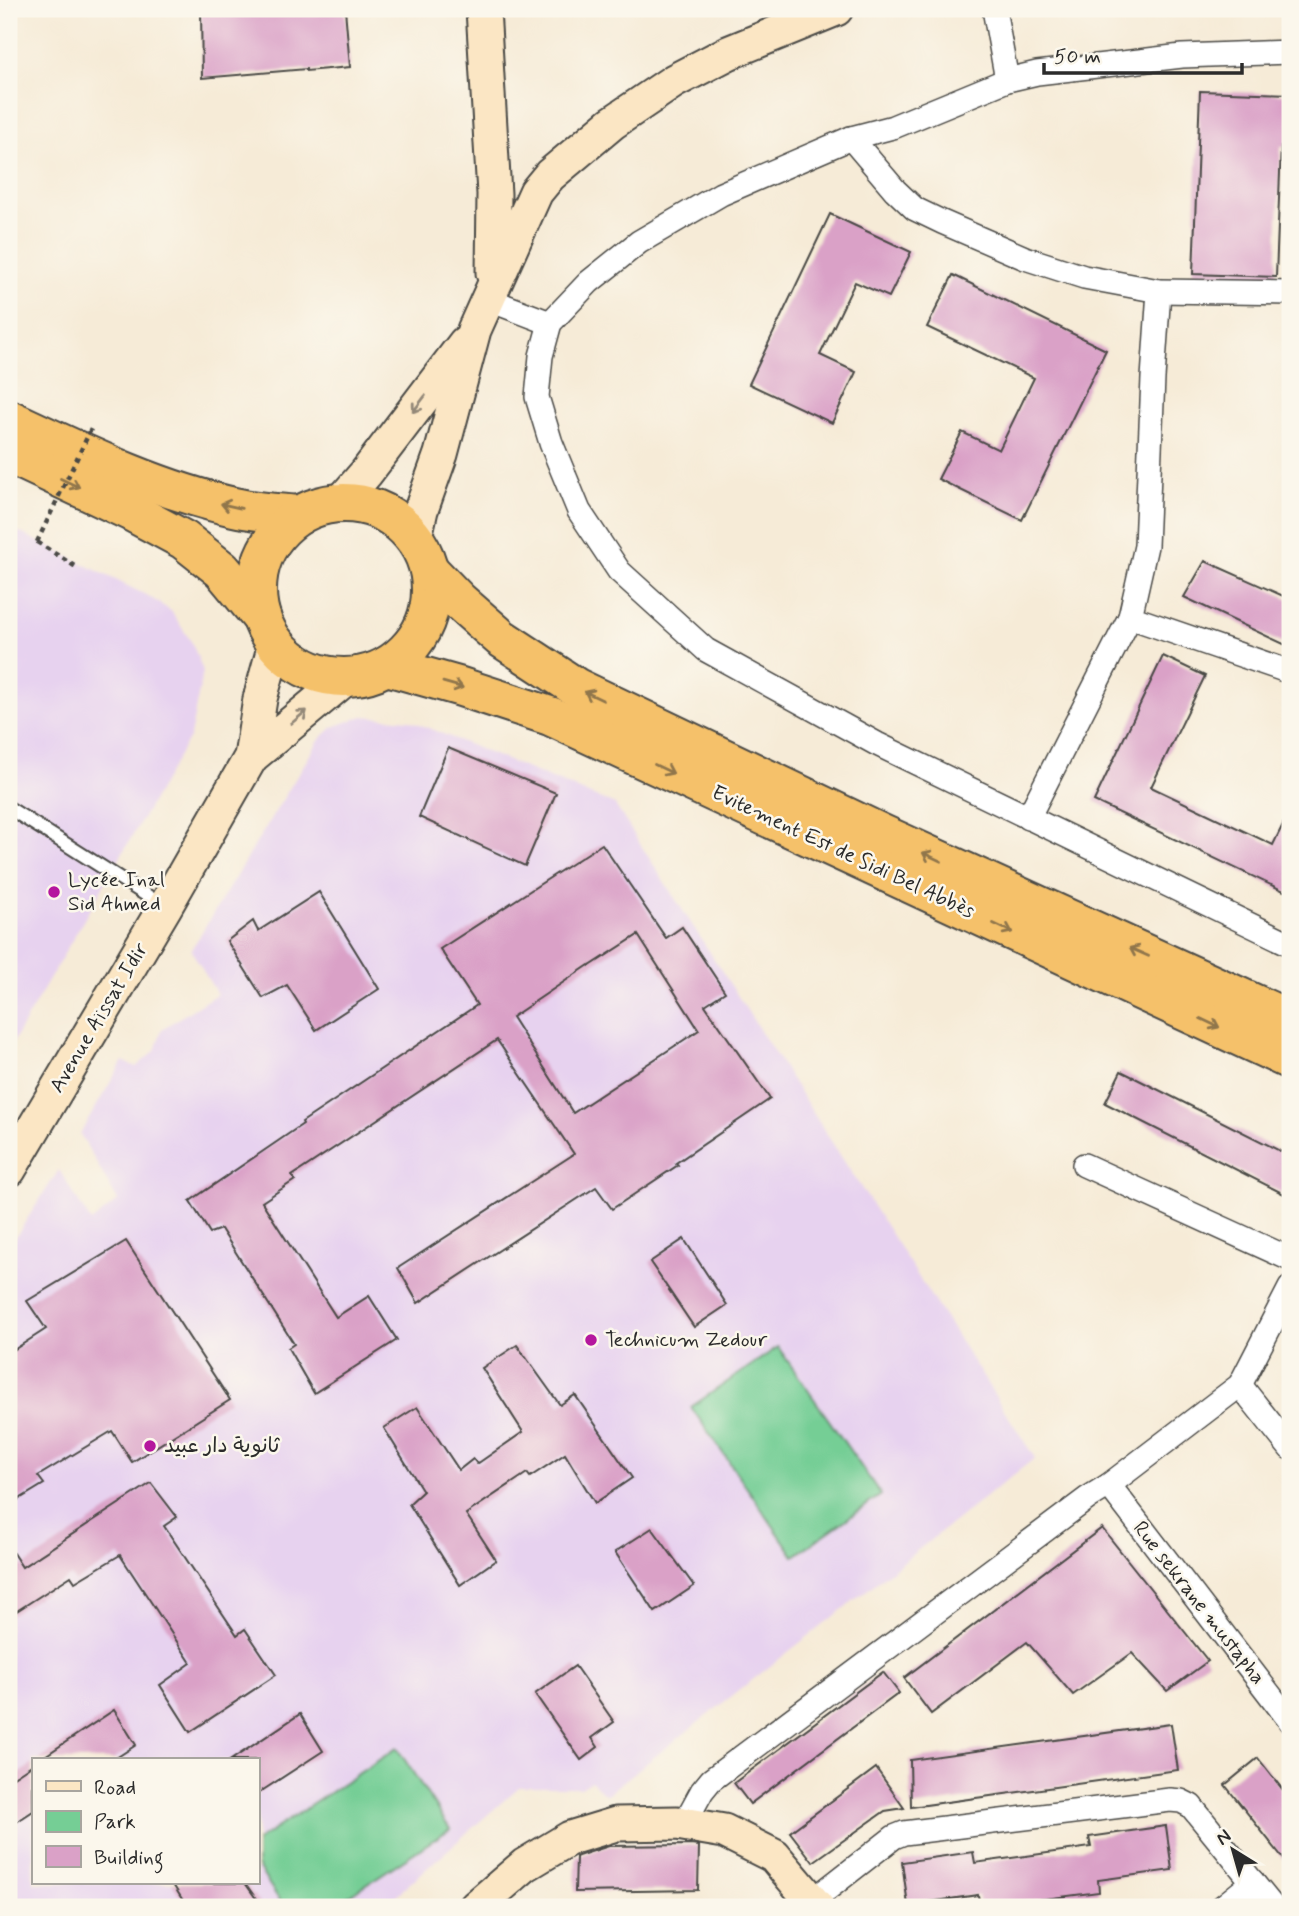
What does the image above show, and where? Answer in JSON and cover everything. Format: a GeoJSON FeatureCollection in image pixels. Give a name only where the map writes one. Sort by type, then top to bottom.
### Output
{"type":"FeatureCollection","features":[{"type":"Feature","properties":{"kind":"highway"},"geometry":{"type":"LineString","coordinates":[[9,419],[101,462],[175,491],[236,508],[299,515]]}},
{"type":"Feature","properties":{"kind":"highway"},"geometry":{"type":"LineString","coordinates":[[9,454],[130,511],[184,540],[222,570],[287,657],[318,674],[346,678],[370,674],[405,653],[419,636],[428,616],[432,594],[423,554],[403,525],[374,507],[341,502],[319,506],[299,515],[283,527],[262,559],[257,578],[257,598],[268,631]]}},
{"type":"Feature","properties":{"kind":"highway","name":"Evitement Est de Sidi Bel Abbès"},"geometry":{"type":"LineString","coordinates":[[423,554],[459,601],[501,638],[577,688],[882,834],[1290,1020]]}},
{"type":"Feature","properties":{"kind":"highway","name":"Evitement Est de Sidi Bel Abbès"},"geometry":{"type":"LineString","coordinates":[[387,666],[550,716],[1290,1060]]}},
{"type":"Feature","properties":{"kind":"main road"},"geometry":{"type":"LineString","coordinates":[[483,9],[494,194],[490,293]]}},
{"type":"Feature","properties":{"kind":"main road"},"geometry":{"type":"LineString","coordinates":[[423,554],[421,510],[441,454],[474,330],[536,192],[550,175],[612,122],[674,81],[728,53],[836,9]]}},
{"type":"Feature","properties":{"kind":"main road"},"geometry":{"type":"LineString","coordinates":[[341,502],[474,330]]}},
{"type":"Feature","properties":{"kind":"main road"},"geometry":{"type":"LineString","coordinates":[[251,757],[268,631]]}},
{"type":"Feature","properties":{"kind":"main road"},"geometry":{"type":"LineString","coordinates":[[251,757],[346,678]]}},
{"type":"Feature","properties":{"kind":"main road","name":"Avenue Aïssat Idir"},"geometry":{"type":"LineString","coordinates":[[9,1170],[251,757]]}},
{"type":"Feature","properties":{"kind":"main road"},"geometry":{"type":"LineString","coordinates":[[495,1901],[525,1865],[570,1839],[616,1825],[677,1823],[724,1831],[774,1856],[814,1904]]}},
{"type":"Feature","properties":{"kind":"street"},"geometry":{"type":"LineString","coordinates":[[994,9],[1007,80]]}},
{"type":"Feature","properties":{"kind":"street"},"geometry":{"type":"LineString","coordinates":[[1290,52],[1182,55],[1007,80],[893,127],[851,138],[721,194],[639,242],[589,282],[550,323],[541,356],[537,397],[551,443],[579,511],[619,570],[706,650],[877,744],[1290,944]]}},
{"type":"Feature","properties":{"kind":"street"},"geometry":{"type":"LineString","coordinates":[[851,138],[895,190],[915,209],[1025,258],[1084,277],[1159,291],[1290,293]]}},
{"type":"Feature","properties":{"kind":"street"},"geometry":{"type":"LineString","coordinates":[[1028,818],[1130,617],[1146,546],[1159,291]]}},
{"type":"Feature","properties":{"kind":"street"},"geometry":{"type":"LineString","coordinates":[[490,293],[550,323]]}},
{"type":"Feature","properties":{"kind":"street"},"geometry":{"type":"LineString","coordinates":[[1130,617],[1290,671]]}},
{"type":"Feature","properties":{"kind":"street"},"geometry":{"type":"LineString","coordinates":[[1084,1165],[1290,1259]]}},
{"type":"Feature","properties":{"kind":"street"},"geometry":{"type":"LineString","coordinates":[[684,1824],[711,1780],[1240,1385],[1290,1288]]}},
{"type":"Feature","properties":{"kind":"street"},"geometry":{"type":"LineString","coordinates":[[1240,1385],[1283,1431],[1290,1448]]}},
{"type":"Feature","properties":{"kind":"street","name":"Rue sekrane mustapha"},"geometry":{"type":"LineString","coordinates":[[1109,1485],[1290,1721]]}},
{"type":"Feature","properties":{"kind":"street"},"geometry":{"type":"LineString","coordinates":[[814,1904],[894,1838],[904,1833],[1170,1800],[1191,1806],[1273,1907]]}},
{"type":"Feature","properties":{"kind":"street"},"geometry":{"type":"LineString","coordinates":[[1222,1907],[1253,1882]]}},
{"type":"Feature","properties":{"kind":"lane"},"geometry":{"type":"LineString","coordinates":[[9,808],[165,907]]}},
{"type":"Feature","properties":{"kind":"path"},"geometry":{"type":"LineString","coordinates":[[76,566],[37,542],[91,429]]}},
{"type":"Feature","properties":{"kind":"shaded area","name":"Lycée Inal Sid Ahmed"},"geometry":{"type":"Polygon","coordinates":[[[9,527],[148,596],[171,611],[192,643],[203,671],[190,736],[9,1049],[9,527]]]}},
{"type":"Feature","properties":{"kind":"shaded area","name":"Technicum Zedour"},"geometry":{"type":"Polygon","coordinates":[[[363,716],[409,720],[615,805],[1035,1458],[606,1795],[591,1781],[581,1787],[519,1787],[383,1907],[9,1907],[9,1247],[59,1170],[91,1222],[118,1201],[80,1134],[123,1061],[136,1067],[155,1051],[162,1029],[217,994],[191,950],[319,740],[333,727],[363,716]]]}},
{"type":"Feature","properties":{"kind":"green space"},"geometry":{"type":"Polygon","coordinates":[[[778,1347],[881,1495],[794,1556],[691,1407],[778,1347]]]}},
{"type":"Feature","properties":{"kind":"green space"},"geometry":{"type":"Polygon","coordinates":[[[397,1748],[450,1829],[332,1907],[284,1907],[259,1869],[259,1840],[397,1748]]]}},
{"type":"Feature","properties":{"kind":"building"},"geometry":{"type":"Polygon","coordinates":[[[201,9],[345,9],[350,67],[202,78],[201,9]]]}},
{"type":"Feature","properties":{"kind":"building"},"geometry":{"type":"Polygon","coordinates":[[[1200,91],[1290,94],[1290,147],[1281,146],[1276,277],[1193,274],[1200,91]]]}},
{"type":"Feature","properties":{"kind":"building"},"geometry":{"type":"Polygon","coordinates":[[[830,214],[911,252],[889,297],[855,282],[820,355],[856,372],[832,423],[749,384],[830,214]]]}},
{"type":"Feature","properties":{"kind":"building"},"geometry":{"type":"Polygon","coordinates":[[[953,275],[1106,350],[1022,520],[938,479],[962,432],[999,450],[1034,378],[927,327],[953,275]]]}},
{"type":"Feature","properties":{"kind":"building"},"geometry":{"type":"Polygon","coordinates":[[[1205,561],[1290,599],[1290,647],[1184,597],[1205,561]]]}},
{"type":"Feature","properties":{"kind":"building"},"geometry":{"type":"Polygon","coordinates":[[[1163,656],[1205,676],[1151,787],[1273,845],[1290,810],[1290,894],[1094,801],[1163,656]]]}},
{"type":"Feature","properties":{"kind":"building"},"geometry":{"type":"Polygon","coordinates":[[[448,748],[556,793],[525,866],[419,817],[448,748]]]}},
{"type":"Feature","properties":{"kind":"building"},"geometry":{"type":"Polygon","coordinates":[[[602,844],[666,938],[682,927],[725,992],[705,1005],[770,1099],[612,1209],[596,1187],[418,1303],[398,1268],[574,1154],[497,1040],[292,1176],[295,1180],[262,1202],[336,1317],[369,1296],[397,1340],[314,1393],[288,1348],[294,1344],[221,1229],[210,1233],[190,1201],[477,1005],[440,949],[602,844]],[[638,935],[512,1017],[573,1113],[699,1030],[638,935]]]}},
{"type":"Feature","properties":{"kind":"building"},"geometry":{"type":"Polygon","coordinates":[[[319,892],[379,989],[316,1030],[287,985],[263,998],[227,941],[253,921],[258,931],[319,892]]]}},
{"type":"Feature","properties":{"kind":"building"},"geometry":{"type":"Polygon","coordinates":[[[1121,1071],[1290,1156],[1290,1197],[1105,1103],[1121,1071]]]}},
{"type":"Feature","properties":{"kind":"building"},"geometry":{"type":"Polygon","coordinates":[[[684,1239],[727,1305],[694,1327],[650,1262],[684,1239]]]}},
{"type":"Feature","properties":{"kind":"building"},"geometry":{"type":"Polygon","coordinates":[[[126,1241],[230,1400],[132,1462],[112,1431],[38,1476],[44,1484],[16,1501],[9,1489],[9,1353],[46,1329],[27,1301],[126,1241]]]}},
{"type":"Feature","properties":{"kind":"building"},"geometry":{"type":"Polygon","coordinates":[[[517,1345],[560,1405],[575,1395],[632,1478],[595,1503],[565,1454],[530,1477],[527,1473],[466,1514],[496,1560],[460,1585],[409,1504],[423,1491],[384,1428],[417,1407],[459,1470],[473,1459],[477,1464],[523,1432],[482,1368],[517,1345]]]}},
{"type":"Feature","properties":{"kind":"building"},"geometry":{"type":"Polygon","coordinates":[[[151,1483],[177,1517],[164,1526],[237,1635],[245,1629],[276,1675],[190,1732],[160,1685],[191,1663],[120,1555],[75,1582],[71,1576],[9,1616],[9,1547],[22,1567],[151,1483]]]}},
{"type":"Feature","properties":{"kind":"building"},"geometry":{"type":"Polygon","coordinates":[[[652,1528],[694,1586],[655,1612],[615,1552],[652,1528]]]}},
{"type":"Feature","properties":{"kind":"building"},"geometry":{"type":"Polygon","coordinates":[[[1102,1528],[1208,1661],[1167,1691],[1132,1653],[1073,1695],[1027,1642],[931,1714],[904,1678],[1102,1528]]]}},
{"type":"Feature","properties":{"kind":"building"},"geometry":{"type":"Polygon","coordinates":[[[575,1666],[614,1722],[592,1738],[598,1747],[581,1760],[535,1694],[575,1666]]]}},
{"type":"Feature","properties":{"kind":"building"},"geometry":{"type":"Polygon","coordinates":[[[883,1672],[899,1693],[750,1804],[734,1783],[883,1672]]]}},
{"type":"Feature","properties":{"kind":"building"},"geometry":{"type":"Polygon","coordinates":[[[114,1710],[136,1745],[116,1758],[42,1758],[114,1710]]]}},
{"type":"Feature","properties":{"kind":"building"},"geometry":{"type":"Polygon","coordinates":[[[300,1714],[323,1751],[259,1793],[259,1758],[234,1758],[300,1714]]]}},
{"type":"Feature","properties":{"kind":"building"},"geometry":{"type":"Polygon","coordinates":[[[1171,1724],[1178,1770],[911,1807],[910,1760],[1171,1724]]]}},
{"type":"Feature","properties":{"kind":"building"},"geometry":{"type":"Polygon","coordinates":[[[1258,1758],[1290,1799],[1290,1867],[1225,1785],[1258,1758]]]}},
{"type":"Feature","properties":{"kind":"building"},"geometry":{"type":"Polygon","coordinates":[[[32,1765],[32,1812],[9,1827],[9,1780],[32,1765]]]}},
{"type":"Feature","properties":{"kind":"building"},"geometry":{"type":"Polygon","coordinates":[[[876,1768],[904,1808],[885,1811],[813,1862],[790,1832],[876,1768]]]}},
{"type":"Feature","properties":{"kind":"building"},"geometry":{"type":"Polygon","coordinates":[[[1166,1826],[1172,1870],[1098,1880],[1099,1892],[983,1907],[980,1907],[978,1895],[908,1905],[902,1862],[973,1852],[975,1863],[1091,1847],[1089,1837],[1166,1826]]]}},
{"type":"Feature","properties":{"kind":"building"},"geometry":{"type":"Polygon","coordinates":[[[609,1846],[699,1846],[698,1890],[575,1892],[578,1856],[609,1846]]]}},
{"type":"Feature","properties":{"kind":"building"},"geometry":{"type":"Polygon","coordinates":[[[173,1884],[246,1884],[262,1907],[187,1907],[173,1884]]]}},
{"type":"Feature","properties":{"kind":"place","name":"Lycée Inal Sid Ahmed"},"geometry":{"type":"Point","coordinates":[54,892]}},
{"type":"Feature","properties":{"kind":"place","name":"Technicum Zedour"},"geometry":{"type":"Point","coordinates":[591,1340]}},
{"type":"Feature","properties":{"kind":"place","name":"ثانوية دار عبيد"},"geometry":{"type":"Point","coordinates":[150,1446]}}]}
